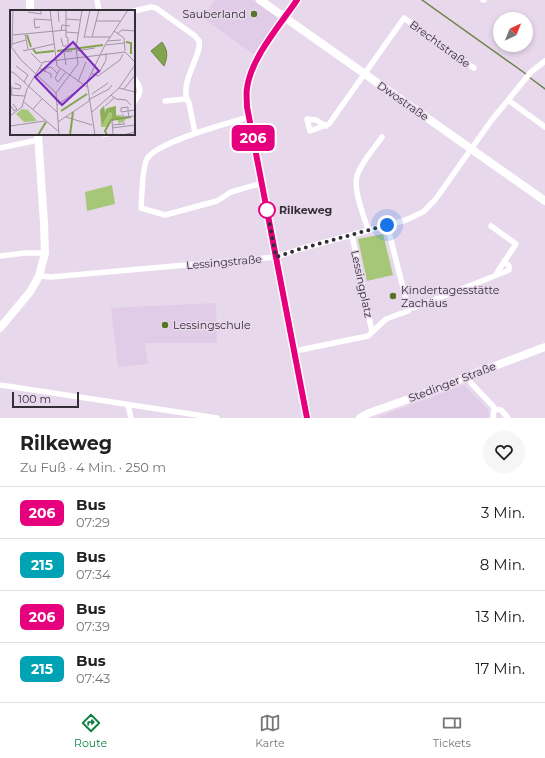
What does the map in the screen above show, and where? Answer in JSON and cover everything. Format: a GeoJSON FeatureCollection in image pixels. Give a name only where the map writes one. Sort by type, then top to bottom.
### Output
{"type":"FeatureCollection","features":[{"type":"Feature","properties":{"kind":"street"},"geometry":{"type":"LineString","coordinates":[[97,0],[99,10]]}},
{"type":"Feature","properties":{"kind":"street","name":"Dwostraße"},"geometry":{"type":"LineString","coordinates":[[260,0],[545,202]]}},
{"type":"Feature","properties":{"kind":"street"},"geometry":{"type":"LineString","coordinates":[[297,0],[258,57],[250,73],[246,89],[249,117],[307,418]]}},
{"type":"Feature","properties":{"kind":"street"},"geometry":{"type":"LineString","coordinates":[[135,11],[150,7],[156,8],[195,36],[199,41],[199,47],[186,87],[186,99],[189,103],[195,133]]}},
{"type":"Feature","properties":{"kind":"street","name":"Brechtstraße"},"geometry":{"type":"LineString","coordinates":[[365,74],[404,18],[474,68]]}},
{"type":"Feature","properties":{"kind":"street","name":"Lessingstraße"},"geometry":{"type":"LineString","coordinates":[[39,276],[51,277],[276,257],[406,220],[423,212],[435,200],[470,148],[531,72],[545,61]]}},
{"type":"Feature","properties":{"kind":"street"},"geometry":{"type":"LineString","coordinates":[[326,126],[329,124],[365,74]]}},
{"type":"Feature","properties":{"kind":"street"},"geometry":{"type":"LineString","coordinates":[[135,79],[139,85],[140,90],[140,95],[135,101]]}},
{"type":"Feature","properties":{"kind":"street"},"geometry":{"type":"LineString","coordinates":[[165,101],[186,99]]}},
{"type":"Feature","properties":{"kind":"street"},"geometry":{"type":"LineString","coordinates":[[508,100],[545,127]]}},
{"type":"Feature","properties":{"kind":"street"},"geometry":{"type":"LineString","coordinates":[[249,117],[195,133],[156,150],[147,158],[145,162],[141,208],[165,215],[217,201],[231,192],[262,183]]}},
{"type":"Feature","properties":{"kind":"street"},"geometry":{"type":"LineString","coordinates":[[0,148],[38,137],[45,229],[45,253],[39,276],[30,292],[0,328]]}},
{"type":"Feature","properties":{"kind":"street"},"geometry":{"type":"LineString","coordinates":[[368,230],[356,187],[357,176],[362,165],[382,137]]}},
{"type":"Feature","properties":{"kind":"street"},"geometry":{"type":"LineString","coordinates":[[387,225],[410,308]]}},
{"type":"Feature","properties":{"kind":"street"},"geometry":{"type":"LineString","coordinates":[[491,226],[516,244],[496,275]]}},
{"type":"Feature","properties":{"kind":"street","name":"Lessingplatz"},"geometry":{"type":"LineString","coordinates":[[352,235],[372,332]]}},
{"type":"Feature","properties":{"kind":"street"},"geometry":{"type":"LineString","coordinates":[[0,256],[25,253],[45,253]]}},
{"type":"Feature","properties":{"kind":"street"},"geometry":{"type":"LineString","coordinates":[[295,351],[368,336],[386,319],[408,311],[410,308],[424,304],[509,270],[509,266],[504,261]]}},
{"type":"Feature","properties":{"kind":"street","name":"Stedinger Straße"},"geometry":{"type":"LineString","coordinates":[[360,418],[545,347]]}},
{"type":"Feature","properties":{"kind":"street"},"geometry":{"type":"LineString","coordinates":[[468,376],[471,383],[493,406],[493,418]]}},
{"type":"Feature","properties":{"kind":"street"},"geometry":{"type":"LineString","coordinates":[[0,385],[217,418]]}},
{"type":"Feature","properties":{"kind":"street"},"geometry":{"type":"LineString","coordinates":[[128,405],[131,418]]}},
{"type":"Feature","properties":{"kind":"street"},"geometry":{"type":"LineString","coordinates":[[494,410],[501,410],[508,418]]}},
{"type":"Feature","properties":{"kind":"shaded area"},"geometry":{"type":"Polygon","coordinates":[[[215,0],[252,0],[279,19],[253,54],[203,18],[215,0]]]}},
{"type":"Feature","properties":{"kind":"shaded area"},"geometry":{"type":"Polygon","coordinates":[[[162,42],[167,54],[164,66],[151,51],[162,42]]]}},
{"type":"Feature","properties":{"kind":"shaded area"},"geometry":{"type":"Polygon","coordinates":[[[112,185],[115,204],[87,211],[85,192],[112,185]]]}},
{"type":"Feature","properties":{"kind":"shaded area"},"geometry":{"type":"Polygon","coordinates":[[[383,234],[393,275],[367,281],[358,239],[383,234]]]}},
{"type":"Feature","properties":{"kind":"shaded area","name":"Lessingschule"},"geometry":{"type":"Polygon","coordinates":[[[216,303],[217,343],[145,343],[148,364],[118,367],[111,308],[216,303]]]}},
{"type":"Feature","properties":{"kind":"shaded area"},"geometry":{"type":"Polygon","coordinates":[[[464,385],[488,410],[489,418],[376,418],[464,385]]]}},
{"type":"Feature","properties":{"kind":"waterway"},"geometry":{"type":"LineString","coordinates":[[422,0],[526,74]]}},
{"type":"Feature","properties":{"kind":"waterway"},"geometry":{"type":"LineString","coordinates":[[529,77],[545,89]]}},
{"type":"Feature","properties":{"kind":"bus line","name":"206"},"geometry":{"type":"LineString","coordinates":[[297,0],[258,57],[250,73],[246,89],[247,107],[307,418]]}},
{"type":"Feature","properties":{"kind":"place","name":"Sauberland"},"geometry":{"type":"Point","coordinates":[254,14]}},
{"type":"Feature","properties":{"kind":"place","name":"Rilkeweg"},"geometry":{"type":"Point","coordinates":[267,210]}},
{"type":"Feature","properties":{"kind":"place","name":"Kindertagesstätte Zachäus"},"geometry":{"type":"Point","coordinates":[393,296]}},
{"type":"Feature","properties":{"kind":"place","name":"Lessingschule"},"geometry":{"type":"Point","coordinates":[165,325]}},
{"type":"Feature","properties":{"kind":"route"},"geometry":{"type":"LineString","coordinates":[[267,210],[276,257],[387,225]]}}]}
